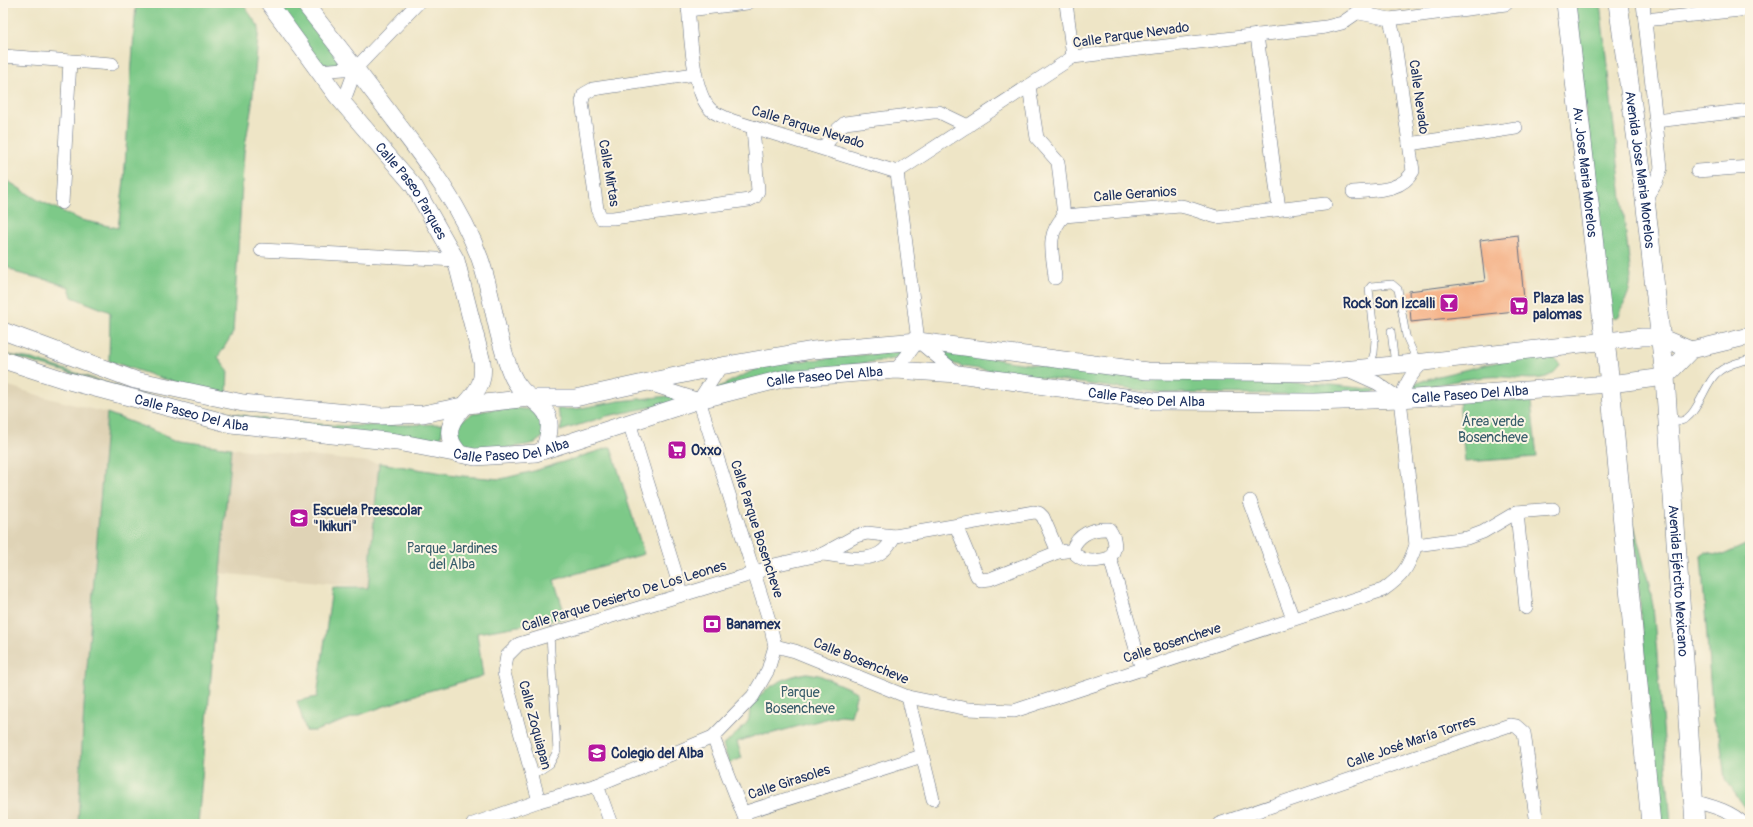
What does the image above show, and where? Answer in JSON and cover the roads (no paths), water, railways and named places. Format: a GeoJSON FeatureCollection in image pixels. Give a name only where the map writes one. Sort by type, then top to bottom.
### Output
{"type":"FeatureCollection","features":[{"type":"Feature","properties":{"kind":"main road","name":"Av. Jose Maria Morelos"},"geometry":{"type":"LineString","coordinates":[[1566,3],[1605,340]]}},
{"type":"Feature","properties":{"kind":"main road","name":"Avenida Jose Maria Morelos"},"geometry":{"type":"LineString","coordinates":[[1618,3],[1645,199],[1660,337]]}},
{"type":"Feature","properties":{"kind":"main road","name":"Avenida Ejército Mexicano"},"geometry":{"type":"LineString","coordinates":[[1660,337],[1665,377],[1695,824]]}},
{"type":"Feature","properties":{"kind":"main road"},"geometry":{"type":"LineString","coordinates":[[1605,340],[1651,824]]}},
{"type":"Feature","properties":{"kind":"street","name":"Calle Paseo Parques"},"geometry":{"type":"LineString","coordinates":[[269,3],[343,103],[414,186],[456,260],[482,362],[483,373],[480,385],[467,405],[455,417],[451,427],[450,440],[459,454]]}},
{"type":"Feature","properties":{"kind":"street","name":"Calle Paseo Parques"},"geometry":{"type":"LineString","coordinates":[[304,3],[356,68],[432,169],[461,217],[480,259],[506,361],[514,380],[529,398],[540,404],[547,412],[550,423],[550,435],[544,450]]}},
{"type":"Feature","properties":{"kind":"street"},"geometry":{"type":"LineString","coordinates":[[343,103],[356,68],[418,3]]}},
{"type":"Feature","properties":{"kind":"street"},"geometry":{"type":"LineString","coordinates":[[695,74],[688,6],[747,3]]}},
{"type":"Feature","properties":{"kind":"street"},"geometry":{"type":"LineString","coordinates":[[1066,3],[1073,57]]}},
{"type":"Feature","properties":{"kind":"street","name":"Calle Parque Nevado"},"geometry":{"type":"LineString","coordinates":[[695,74],[701,92],[711,110],[733,121],[896,172],[1073,57],[1326,27],[1342,23],[1371,3]]}},
{"type":"Feature","properties":{"kind":"street"},"geometry":{"type":"LineString","coordinates":[[1643,3],[1661,168],[1656,182],[1645,199]]}},
{"type":"Feature","properties":{"kind":"street"},"geometry":{"type":"LineString","coordinates":[[1359,12],[1390,20],[1456,7],[1506,4]]}},
{"type":"Feature","properties":{"kind":"street"},"geometry":{"type":"LineString","coordinates":[[1645,20],[1750,9]]}},
{"type":"Feature","properties":{"kind":"street","name":"Calle Nevado"},"geometry":{"type":"LineString","coordinates":[[1354,192],[1399,186],[1409,179],[1413,171],[1394,37],[1390,20]]}},
{"type":"Feature","properties":{"kind":"street"},"geometry":{"type":"LineString","coordinates":[[1256,35],[1279,210]]}},
{"type":"Feature","properties":{"kind":"street"},"geometry":{"type":"LineString","coordinates":[[3,56],[112,64]]}},
{"type":"Feature","properties":{"kind":"street"},"geometry":{"type":"LineString","coordinates":[[62,203],[70,61]]}},
{"type":"Feature","properties":{"kind":"street"},"geometry":{"type":"LineString","coordinates":[[318,71],[356,68]]}},
{"type":"Feature","properties":{"kind":"street","name":"Calle Mirtas"},"geometry":{"type":"LineString","coordinates":[[695,74],[593,89],[584,94],[582,102],[597,209],[601,218],[613,218],[749,200],[755,197],[758,191],[752,127]]}},
{"type":"Feature","properties":{"kind":"street"},"geometry":{"type":"LineString","coordinates":[[1029,86],[1036,138],[1058,162],[1064,216],[1055,226],[1051,237],[1055,278]]}},
{"type":"Feature","properties":{"kind":"street"},"geometry":{"type":"LineString","coordinates":[[1656,121],[1750,110]]}},
{"type":"Feature","properties":{"kind":"street"},"geometry":{"type":"LineString","coordinates":[[823,148],[838,128],[845,123],[939,112],[968,126]]}},
{"type":"Feature","properties":{"kind":"street"},"geometry":{"type":"LineString","coordinates":[[1409,144],[1516,128]]}},
{"type":"Feature","properties":{"kind":"street"},"geometry":{"type":"LineString","coordinates":[[1697,171],[1750,167]]}},
{"type":"Feature","properties":{"kind":"street"},"geometry":{"type":"LineString","coordinates":[[896,172],[918,341],[958,374]]}},
{"type":"Feature","properties":{"kind":"street","name":"Calle Geranios"},"geometry":{"type":"LineString","coordinates":[[1064,216],[1180,206],[1192,208],[1207,215],[1217,217],[1325,204]]}},
{"type":"Feature","properties":{"kind":"street"},"geometry":{"type":"LineString","coordinates":[[261,250],[456,260]]}},
{"type":"Feature","properties":{"kind":"street","name":"Calle Paseo Del Alba"},"geometry":{"type":"LineString","coordinates":[[6,334],[135,380],[244,403],[380,416],[423,414],[467,405],[529,398],[574,398],[721,366],[813,350],[918,341],[1146,371],[1312,373],[1421,363],[1605,340],[1660,337]]}},
{"type":"Feature","properties":{"kind":"street"},"geometry":{"type":"LineString","coordinates":[[1665,377],[1691,350],[1750,336]]}},
{"type":"Feature","properties":{"kind":"street"},"geometry":{"type":"LineString","coordinates":[[1660,337],[1691,350]]}},
{"type":"Feature","properties":{"kind":"street"},"geometry":{"type":"LineString","coordinates":[[896,370],[918,341]]}},
{"type":"Feature","properties":{"kind":"street","name":"Calle Paseo Del Alba"},"geometry":{"type":"LineString","coordinates":[[3,360],[65,380],[231,424],[397,442],[475,457],[536,453],[699,400],[782,379],[896,370],[958,374],[1154,401],[1314,402],[1400,399],[1610,384],[1665,377]]}},
{"type":"Feature","properties":{"kind":"street","name":"Calle Bosencheve"},"geometry":{"type":"LineString","coordinates":[[775,646],[795,651],[908,697],[968,709],[1014,711],[1383,590],[1398,579],[1410,562],[1416,545],[1400,399],[1414,370],[1421,363]]}},
{"type":"Feature","properties":{"kind":"street"},"geometry":{"type":"LineString","coordinates":[[646,383],[699,400],[721,366]]}},
{"type":"Feature","properties":{"kind":"street"},"geometry":{"type":"LineString","coordinates":[[1347,369],[1377,383],[1400,399]]}},
{"type":"Feature","properties":{"kind":"street","name":"Calle Parque Bosencheve"},"geometry":{"type":"LineString","coordinates":[[699,400],[755,573],[775,646]]}},
{"type":"Feature","properties":{"kind":"street"},"geometry":{"type":"LineString","coordinates":[[629,422],[682,594]]}},
{"type":"Feature","properties":{"kind":"street"},"geometry":{"type":"LineString","coordinates":[[1250,501],[1293,619]]}},
{"type":"Feature","properties":{"kind":"street"},"geometry":{"type":"LineString","coordinates":[[1416,545],[1467,538],[1483,532],[1517,512],[1553,509]]}},
{"type":"Feature","properties":{"kind":"street"},"geometry":{"type":"LineString","coordinates":[[823,554],[856,536],[867,533],[895,536],[1034,512],[1039,513],[1043,517],[1058,552]]}},
{"type":"Feature","properties":{"kind":"street"},"geometry":{"type":"LineString","coordinates":[[1517,512],[1526,608]]}},
{"type":"Feature","properties":{"kind":"street"},"geometry":{"type":"LineString","coordinates":[[956,526],[977,576],[981,580],[990,579],[1058,552],[1072,550]]}},
{"type":"Feature","properties":{"kind":"street"},"geometry":{"type":"LineString","coordinates":[[1095,529],[1109,529],[1114,536],[1116,544],[1115,551],[1110,558],[1087,561],[1077,558],[1072,550],[1075,542],[1081,536],[1095,529]]}},
{"type":"Feature","properties":{"kind":"street"},"geometry":{"type":"LineString","coordinates":[[823,554],[863,558],[874,556],[883,551],[895,536]]}},
{"type":"Feature","properties":{"kind":"street","name":"Calle Parque Desierto De Los Leones"},"geometry":{"type":"LineString","coordinates":[[507,656],[519,644],[755,573],[774,565],[823,554]]}},
{"type":"Feature","properties":{"kind":"street"},"geometry":{"type":"LineString","coordinates":[[1110,558],[1142,670]]}},
{"type":"Feature","properties":{"kind":"street"},"geometry":{"type":"LineString","coordinates":[[473,824],[539,801],[597,785],[713,737],[752,696],[768,670],[775,646]]}},
{"type":"Feature","properties":{"kind":"street","name":"Calle Zoquiapan"},"geometry":{"type":"LineString","coordinates":[[507,656],[504,673],[539,801]]}},
{"type":"Feature","properties":{"kind":"street"},"geometry":{"type":"LineString","coordinates":[[908,697],[933,799]]}},
{"type":"Feature","properties":{"kind":"street","name":"Calle José María Torres"},"geometry":{"type":"LineString","coordinates":[[1219,824],[1510,725],[1516,726],[1524,733],[1537,824]]}},
{"type":"Feature","properties":{"kind":"street","name":"Calle Girasoles"},"geometry":{"type":"LineString","coordinates":[[713,737],[745,819],[922,756]]}},
{"type":"Feature","properties":{"kind":"street"},"geometry":{"type":"LineString","coordinates":[[597,785],[611,824]]}},
{"type":"Feature","properties":{"kind":"street"},"geometry":{"type":"LineString","coordinates":[[1693,801],[1718,807],[1731,814],[1744,824]]}},
{"type":"Feature","properties":{"kind":"lane"},"geometry":{"type":"LineString","coordinates":[[1370,367],[1374,353],[1375,340],[1368,292],[1371,286],[1392,284],[1396,286],[1406,336],[1421,363]]}},
{"type":"Feature","properties":{"kind":"lane"},"geometry":{"type":"LineString","coordinates":[[1391,331],[1395,365]]}},
{"type":"Feature","properties":{"kind":"lane"},"geometry":{"type":"LineString","coordinates":[[1667,420],[1681,421],[1689,416],[1695,409],[1705,388],[1716,373],[1733,364],[1750,359]]}},
{"type":"Feature","properties":{"kind":"lane"},"geometry":{"type":"LineString","coordinates":[[532,776],[550,764],[557,751],[550,635]]}},
{"type":"Feature","properties":{"kind":"place","name":"Rock Son Izcalli"},"geometry":{"type":"Point","coordinates":[1449,303]}},
{"type":"Feature","properties":{"kind":"place","name":"Plaza las palomas"},"geometry":{"type":"Point","coordinates":[1519,306]}},
{"type":"Feature","properties":{"kind":"place","name":"Oxxo"},"geometry":{"type":"Point","coordinates":[677,450]}},
{"type":"Feature","properties":{"kind":"place","name":"Escuela Preescolar \"Ikikuri\""},"geometry":{"type":"Point","coordinates":[299,518]}},
{"type":"Feature","properties":{"kind":"place","name":"Banamex"},"geometry":{"type":"Point","coordinates":[712,624]}},
{"type":"Feature","properties":{"kind":"place","name":"Colegio del Alba"},"geometry":{"type":"Point","coordinates":[597,753]}},
{"type":"Feature","properties":{"kind":"park label","name":"Área verde Bosencheve"},"geometry":{"type":"Point","coordinates":[1493,430]}},
{"type":"Feature","properties":{"kind":"park label","name":"Parque Jardines del Alba"},"geometry":{"type":"Point","coordinates":[452,556]}},
{"type":"Feature","properties":{"kind":"park label","name":"Parque Bosencheve"},"geometry":{"type":"Point","coordinates":[800,700]}}]}
